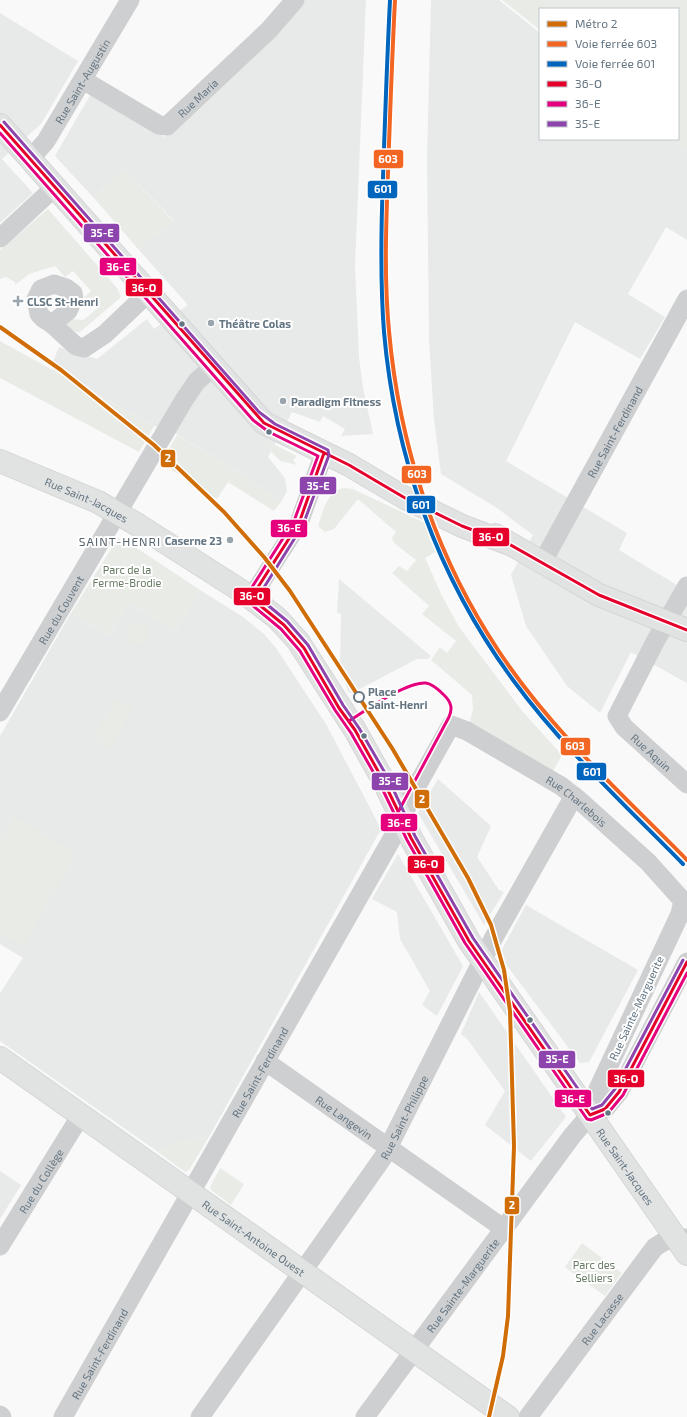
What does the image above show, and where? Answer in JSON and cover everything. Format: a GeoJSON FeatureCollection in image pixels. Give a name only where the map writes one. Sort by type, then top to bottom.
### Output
{"type":"FeatureCollection","features":[{"type":"Feature","properties":{"kind":"main road"},"geometry":{"type":"LineString","coordinates":[[0,125],[264,423],[356,468],[413,491],[467,518],[598,596],[687,630]]}},
{"type":"Feature","properties":{"kind":"main road","name":"Rue Saint-Jacques"},"geometry":{"type":"LineString","coordinates":[[0,461],[74,492],[117,513],[251,598],[277,618],[304,648],[353,726],[415,845],[482,961],[683,1244]]}},
{"type":"Feature","properties":{"kind":"main road","name":"Rue Saint-Antoine Ouest"},"geometry":{"type":"LineString","coordinates":[[0,1058],[508,1417]]}},
{"type":"Feature","properties":{"kind":"street","name":"Rue Saint-Augustin"},"geometry":{"type":"LineString","coordinates":[[30,159],[45,143],[130,0]]}},
{"type":"Feature","properties":{"kind":"street","name":"Rue Maria"},"geometry":{"type":"LineString","coordinates":[[83,80],[158,125],[167,126],[269,30],[295,0]]}},
{"type":"Feature","properties":{"kind":"street"},"geometry":{"type":"LineString","coordinates":[[0,238],[55,187]]}},
{"type":"Feature","properties":{"kind":"street"},"geometry":{"type":"LineString","coordinates":[[52,324],[76,346],[81,348],[87,347],[132,309],[148,293]]}},
{"type":"Feature","properties":{"kind":"street","name":"Rue Saint-Ferdinand"},"geometry":{"type":"LineString","coordinates":[[542,563],[687,300]]}},
{"type":"Feature","properties":{"kind":"street","name":"Rue du Couvent"},"geometry":{"type":"LineString","coordinates":[[0,712],[187,396],[197,381],[213,366]]}},
{"type":"Feature","properties":{"kind":"street"},"geometry":{"type":"LineString","coordinates":[[251,598],[299,523],[324,453]]}},
{"type":"Feature","properties":{"kind":"street"},"geometry":{"type":"LineString","coordinates":[[666,622],[687,586]]}},
{"type":"Feature","properties":{"kind":"street","name":"Rue Aquin"},"geometry":{"type":"LineString","coordinates":[[666,622],[618,711],[617,718],[624,727],[687,784]]}},
{"type":"Feature","properties":{"kind":"street","name":"Rue Saint-Ferdinand"},"geometry":{"type":"LineString","coordinates":[[63,1417],[191,1193],[264,1061],[393,837],[414,791],[451,725]]}},
{"type":"Feature","properties":{"kind":"street","name":"Rue Charlebois"},"geometry":{"type":"LineString","coordinates":[[451,725],[468,731],[561,786],[648,862],[682,901]]}},
{"type":"Feature","properties":{"kind":"street","name":"Rue Saint-Philippe"},"geometry":{"type":"LineString","coordinates":[[200,1417],[381,1159],[482,961],[515,899],[574,796]]}},
{"type":"Feature","properties":{"kind":"street","name":"Rue Sainte-Marguerite"},"geometry":{"type":"LineString","coordinates":[[364,1417],[503,1228],[572,1136],[590,1115],[598,1089],[680,914],[682,901]]}},
{"type":"Feature","properties":{"kind":"street","name":"Rue Sainte-Marguerite"},"geometry":{"type":"LineString","coordinates":[[590,1115],[605,1109],[619,1092],[687,962]]}},
{"type":"Feature","properties":{"kind":"street","name":"Rue Langevin"},"geometry":{"type":"LineString","coordinates":[[264,1061],[388,1146],[503,1228]]}},
{"type":"Feature","properties":{"kind":"street","name":"Rue du Collège"},"geometry":{"type":"LineString","coordinates":[[0,1246],[81,1114]]}},
{"type":"Feature","properties":{"kind":"street","name":"Rue Lacasse"},"geometry":{"type":"LineString","coordinates":[[528,1417],[655,1247],[662,1242],[683,1244]]}},
{"type":"Feature","properties":{"kind":"shaded area"},"geometry":{"type":"Polygon","coordinates":[[[303,0],[366,0],[355,266],[359,357],[363,388],[373,434],[341,436],[345,429],[323,416],[320,422],[292,412],[268,457],[285,478],[287,491],[281,502],[236,470],[171,431],[154,426],[53,370],[52,364],[59,347],[97,359],[147,319],[154,329],[188,305],[139,250],[155,235],[174,221],[124,169],[93,197],[55,156],[92,92],[165,137],[303,0]]]}},
{"type":"Feature","properties":{"kind":"shaded area"},"geometry":{"type":"Polygon","coordinates":[[[431,0],[499,0],[539,32],[539,140],[673,140],[687,151],[687,240],[666,227],[628,294],[665,317],[640,359],[575,322],[506,461],[627,533],[619,550],[687,591],[687,683],[631,652],[600,713],[567,686],[526,626],[511,575],[533,535],[497,508],[441,474],[434,419],[429,338],[427,158],[431,0]]]}},
{"type":"Feature","properties":{"kind":"shaded area"},"geometry":{"type":"Polygon","coordinates":[[[0,13],[78,61],[41,124],[2,159],[33,193],[0,223],[0,13]]]}},
{"type":"Feature","properties":{"kind":"shaded area"},"geometry":{"type":"Polygon","coordinates":[[[339,579],[431,656],[428,659],[417,659],[352,693],[348,692],[340,666],[341,614],[337,613],[339,579]]]}},
{"type":"Feature","properties":{"kind":"shaded area"},"geometry":{"type":"Polygon","coordinates":[[[200,590],[243,617],[264,634],[276,648],[326,724],[379,825],[380,831],[209,1137],[176,1142],[158,1152],[0,1041],[0,993],[23,958],[0,944],[0,736],[71,613],[109,636],[129,603],[176,631],[200,590]]]}},
{"type":"Feature","properties":{"kind":"shaded area"},"geometry":{"type":"Polygon","coordinates":[[[438,779],[491,826],[477,857],[499,890],[504,892],[484,925],[418,813],[438,779]]]}},
{"type":"Feature","properties":{"kind":"shaded area"},"geometry":{"type":"Polygon","coordinates":[[[398,854],[463,966],[437,1016],[422,1005],[430,991],[400,939],[397,912],[372,899],[398,854]]]}},
{"type":"Feature","properties":{"kind":"shaded area"},"geometry":{"type":"Polygon","coordinates":[[[526,905],[638,970],[589,1062],[580,1063],[502,959],[501,951],[526,905]]]}},
{"type":"Feature","properties":{"kind":"shaded area"},"geometry":{"type":"Polygon","coordinates":[[[479,992],[566,1117],[531,1161],[485,1125],[505,1091],[468,1040],[461,1034],[479,992]]]}},
{"type":"Feature","properties":{"kind":"shaded area"},"geometry":{"type":"Polygon","coordinates":[[[0,1171],[21,1185],[0,1219],[0,1171]]]}},
{"type":"Feature","properties":{"kind":"green space"},"geometry":{"type":"Polygon","coordinates":[[[502,0],[687,0],[687,151],[673,140],[679,140],[679,8],[539,8],[539,29],[502,0]]]}},
{"type":"Feature","properties":{"kind":"green space"},"geometry":{"type":"Polygon","coordinates":[[[124,169],[174,222],[155,235],[139,250],[93,197],[124,169]]]}},
{"type":"Feature","properties":{"kind":"green space"},"geometry":{"type":"Polygon","coordinates":[[[48,209],[117,288],[121,296],[80,332],[74,331],[66,324],[73,319],[83,320],[98,308],[98,303],[83,299],[91,291],[73,271],[65,277],[55,266],[29,274],[15,285],[15,282],[6,277],[0,279],[0,250],[48,209]]]}},
{"type":"Feature","properties":{"kind":"green space"},"geometry":{"type":"Polygon","coordinates":[[[0,341],[154,426],[139,452],[0,378],[0,341]]]}},
{"type":"Feature","properties":{"kind":"green space"},"geometry":{"type":"Polygon","coordinates":[[[177,435],[236,470],[281,502],[274,511],[228,482],[217,499],[161,463],[177,435]]]}},
{"type":"Feature","properties":{"kind":"green space"},"geometry":{"type":"Polygon","coordinates":[[[267,441],[297,456],[293,460],[297,465],[280,461],[264,444],[267,441]]]}},
{"type":"Feature","properties":{"kind":"green space"},"geometry":{"type":"Polygon","coordinates":[[[343,488],[353,489],[425,523],[435,552],[425,558],[442,596],[459,627],[523,712],[562,755],[552,773],[469,725],[473,709],[472,695],[431,660],[440,647],[447,653],[456,641],[422,614],[429,606],[392,573],[399,566],[407,571],[416,560],[394,543],[392,538],[396,532],[358,499],[334,529],[325,532],[318,526],[329,498],[337,490],[343,488]]]}},
{"type":"Feature","properties":{"kind":"green space","name":"Parc de la Ferme-Brodie"},"geometry":{"type":"Polygon","coordinates":[[[118,538],[141,551],[200,590],[176,631],[129,603],[109,636],[71,613],[118,538]]]}},
{"type":"Feature","properties":{"kind":"green space"},"geometry":{"type":"Polygon","coordinates":[[[137,622],[145,625],[148,633],[145,641],[137,644],[129,641],[126,633],[129,625],[137,622]]]}},
{"type":"Feature","properties":{"kind":"green space"},"geometry":{"type":"Polygon","coordinates":[[[117,699],[133,708],[110,748],[93,738],[117,699]]]}},
{"type":"Feature","properties":{"kind":"green space"},"geometry":{"type":"Polygon","coordinates":[[[13,816],[77,854],[23,946],[0,933],[0,838],[13,816]]]}},
{"type":"Feature","properties":{"kind":"green space"},"geometry":{"type":"Polygon","coordinates":[[[209,1137],[189,1170],[185,1172],[158,1152],[175,1142],[209,1137]]]}},
{"type":"Feature","properties":{"kind":"green space"},"geometry":{"type":"Polygon","coordinates":[[[220,1168],[244,1184],[231,1205],[211,1190],[210,1187],[220,1168]]]}},
{"type":"Feature","properties":{"kind":"green space","name":"Parc des Selliers"},"geometry":{"type":"Polygon","coordinates":[[[582,1243],[622,1273],[605,1296],[565,1267],[582,1243]]]}},
{"type":"Feature","properties":{"kind":"metro line","name":"2"},"geometry":{"type":"LineString","coordinates":[[0,327],[61,370],[154,445],[224,512],[264,557],[290,591],[392,748],[468,878],[491,925],[504,970],[510,1011],[514,1146],[508,1316],[503,1356],[489,1417]]}},
{"type":"Feature","properties":{"kind":"rail line","name":"601"},"geometry":{"type":"LineString","coordinates":[[390,0],[381,236],[384,332],[398,425],[410,471],[424,515],[442,558],[463,600],[486,641],[513,680],[532,705],[573,752],[683,864]]}},
{"type":"Feature","properties":{"kind":"rail line","name":"603"},"geometry":{"type":"LineString","coordinates":[[395,0],[386,232],[387,311],[394,373],[401,415],[411,457],[424,497],[438,537],[456,576],[476,614],[518,679],[540,707],[587,760],[687,860]]}},
{"type":"Feature","properties":{"kind":"transit line","name":"35-E"},"geometry":{"type":"LineString","coordinates":[[4,122],[259,412],[275,424],[328,450],[329,455],[303,525],[258,597],[287,621],[308,645],[388,778],[415,836],[473,938],[592,1109],[602,1105],[615,1089],[683,960]]}},
{"type":"Feature","properties":{"kind":"transit line","name":"36-O"},"geometry":{"type":"LineString","coordinates":[[0,125],[264,423],[349,465],[405,498],[462,526],[507,543],[599,595],[687,630]]}},
{"type":"Feature","properties":{"kind":"transit line","name":"36-E"},"geometry":{"type":"LineString","coordinates":[[0,133],[253,420],[269,432],[318,456],[294,521],[247,595],[246,600],[281,629],[300,651],[335,710],[351,733],[379,782],[407,840],[465,943],[587,1119],[591,1120],[608,1113],[623,1095],[687,973]]}},
{"type":"Feature","properties":{"kind":"transit line","name":"36-O"},"geometry":{"type":"LineString","coordinates":[[324,453],[299,523],[251,598],[284,625],[304,648],[339,708],[355,730],[383,780],[411,838],[469,941],[590,1115],[605,1109],[619,1092],[687,962]]}},
{"type":"Feature","properties":{"kind":"transit line","name":"36-E"},"geometry":{"type":"LineString","coordinates":[[349,721],[386,698],[408,687],[418,684],[426,683],[433,686],[438,689],[450,703],[451,711],[449,717],[396,816]]}},
{"type":"Feature","properties":{"kind":"place","name":"CLSC St-Henri"},"geometry":{"type":"Point","coordinates":[18,301]}},
{"type":"Feature","properties":{"kind":"place","name":"Théâtre Colas"},"geometry":{"type":"Point","coordinates":[211,323]}},
{"type":"Feature","properties":{"kind":"place","name":"Paradigm Fitness"},"geometry":{"type":"Point","coordinates":[283,401]}},
{"type":"Feature","properties":{"kind":"place","name":"Caserne 23"},"geometry":{"type":"Point","coordinates":[230,540]}},
{"type":"Feature","properties":{"kind":"place","name":"Place Saint-Henri"},"geometry":{"type":"Point","coordinates":[359,697]}},
{"type":"Feature","properties":{"kind":"district","name":"SAINT-HENRI"},"geometry":{"type":"Point","coordinates":[120,541]}}]}
